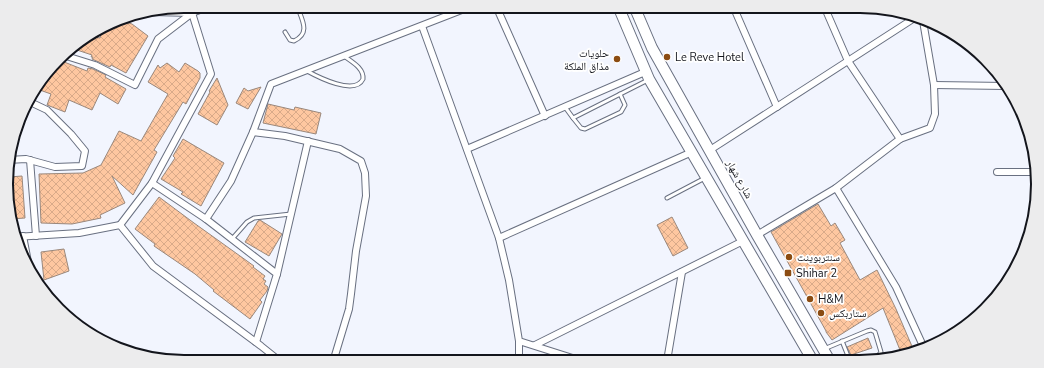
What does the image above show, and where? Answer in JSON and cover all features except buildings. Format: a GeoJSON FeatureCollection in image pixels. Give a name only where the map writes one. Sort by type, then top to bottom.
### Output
{"type":"FeatureCollection","features":[{"type":"Feature","properties":{"kind":"main road"},"geometry":{"type":"LineString","coordinates":[[621,13],[647,75],[810,355]]}},
{"type":"Feature","properties":{"kind":"main road","name":"شارع شهار"},"geometry":{"type":"LineString","coordinates":[[637,13],[652,48],[826,355]]}},
{"type":"Feature","properties":{"kind":"street"},"geometry":{"type":"LineString","coordinates":[[25,247],[23,236],[79,233],[120,225],[152,183],[211,74],[192,13],[158,39],[135,85],[95,65],[69,57]]}},
{"type":"Feature","properties":{"kind":"street"},"geometry":{"type":"LineString","coordinates":[[206,219],[231,181],[253,132],[271,84],[454,13]]}},
{"type":"Feature","properties":{"kind":"street"},"geometry":{"type":"LineString","coordinates":[[499,13],[545,116]]}},
{"type":"Feature","properties":{"kind":"street"},"geometry":{"type":"LineString","coordinates":[[735,13],[777,107]]}},
{"type":"Feature","properties":{"kind":"street"},"geometry":{"type":"LineString","coordinates":[[827,13],[848,61],[900,139]]}},
{"type":"Feature","properties":{"kind":"street"},"geometry":{"type":"LineString","coordinates":[[710,150],[910,21]]}},
{"type":"Feature","properties":{"kind":"street"},"geometry":{"type":"LineString","coordinates":[[422,26],[468,149],[499,238],[509,280],[519,341],[519,355]]}},
{"type":"Feature","properties":{"kind":"street"},"geometry":{"type":"LineString","coordinates":[[757,235],[836,188],[900,139],[930,128],[935,114],[934,85],[924,26]]}},
{"type":"Feature","properties":{"kind":"street"},"geometry":{"type":"LineString","coordinates":[[468,149],[565,107],[647,75]]}},
{"type":"Feature","properties":{"kind":"street"},"geometry":{"type":"LineString","coordinates":[[934,85],[1000,86]]}},
{"type":"Feature","properties":{"kind":"street"},"geometry":{"type":"LineString","coordinates":[[14,160],[30,160],[55,167],[82,166],[85,151],[71,134],[47,110],[33,103]]}},
{"type":"Feature","properties":{"kind":"street"},"geometry":{"type":"LineString","coordinates":[[253,132],[285,136],[340,149],[361,161],[365,173],[366,196],[356,251],[349,310],[335,355]]}},
{"type":"Feature","properties":{"kind":"street"},"geometry":{"type":"LineString","coordinates":[[256,342],[277,274],[308,141]]}},
{"type":"Feature","properties":{"kind":"street"},"geometry":{"type":"LineString","coordinates":[[499,238],[692,152]]}},
{"type":"Feature","properties":{"kind":"street"},"geometry":{"type":"LineString","coordinates":[[30,160],[36,236]]}},
{"type":"Feature","properties":{"kind":"street"},"geometry":{"type":"LineString","coordinates":[[997,172],[1031,172]]}},
{"type":"Feature","properties":{"kind":"street"},"geometry":{"type":"LineString","coordinates":[[152,183],[206,219],[277,274]]}},
{"type":"Feature","properties":{"kind":"street"},"geometry":{"type":"LineString","coordinates":[[836,188],[896,287],[922,343]]}},
{"type":"Feature","properties":{"kind":"street"},"geometry":{"type":"LineString","coordinates":[[120,225],[153,266],[272,355]]}},
{"type":"Feature","properties":{"kind":"street"},"geometry":{"type":"LineString","coordinates":[[535,345],[744,241]]}},
{"type":"Feature","properties":{"kind":"street"},"geometry":{"type":"LineString","coordinates":[[668,355],[682,272]]}},
{"type":"Feature","properties":{"kind":"street"},"geometry":{"type":"LineString","coordinates":[[519,341],[564,355]]}},
{"type":"Feature","properties":{"kind":"lane"},"geometry":{"type":"LineString","coordinates":[[286,32],[290,40],[294,41],[302,36],[304,33],[304,26],[299,13]]}},
{"type":"Feature","properties":{"kind":"lane"},"geometry":{"type":"LineString","coordinates":[[307,71],[333,83],[353,86],[359,84],[363,79],[362,72],[344,56]]}},
{"type":"Feature","properties":{"kind":"lane"},"geometry":{"type":"LineString","coordinates":[[573,118],[620,94],[647,75]]}},
{"type":"Feature","properties":{"kind":"lane"},"geometry":{"type":"LineString","coordinates":[[565,107],[581,128],[585,129],[621,112],[625,105],[620,94]]}},
{"type":"Feature","properties":{"kind":"lane"},"geometry":{"type":"LineString","coordinates":[[667,198],[707,177]]}},
{"type":"Feature","properties":{"kind":"lane"},"geometry":{"type":"LineString","coordinates":[[232,239],[248,222],[254,218],[291,214]]}},
{"type":"Feature","properties":{"kind":"lane"},"geometry":{"type":"LineString","coordinates":[[823,349],[867,330],[875,332],[880,354]]}},
{"type":"Feature","properties":{"kind":"lane"},"geometry":{"type":"LineString","coordinates":[[842,341],[848,355]]}},
{"type":"Feature","properties":{"kind":"place","name":"Le Reve Hotel"},"geometry":{"type":"Point","coordinates":[667,57]}},
{"type":"Feature","properties":{"kind":"place","name":"حلويات مذاق الملكة"},"geometry":{"type":"Point","coordinates":[617,59]}},
{"type":"Feature","properties":{"kind":"place","name":"سنتربوينت"},"geometry":{"type":"Point","coordinates":[789,257]}},
{"type":"Feature","properties":{"kind":"place","name":"Shihar 2"},"geometry":{"type":"Point","coordinates":[788,273]}},
{"type":"Feature","properties":{"kind":"place","name":"H&M"},"geometry":{"type":"Point","coordinates":[810,299]}},
{"type":"Feature","properties":{"kind":"place","name":"ستاربكس"},"geometry":{"type":"Point","coordinates":[821,313]}}]}
